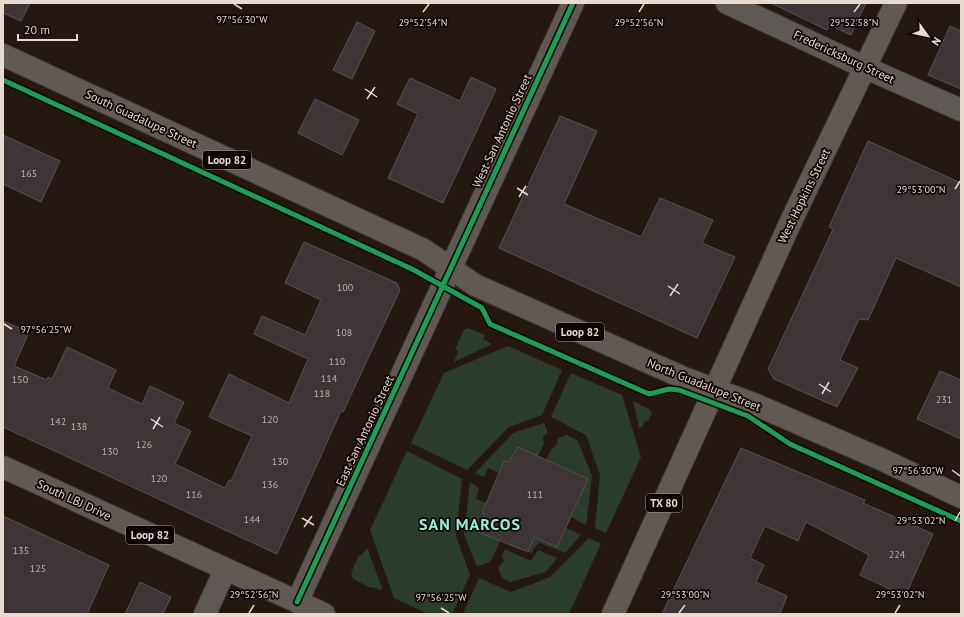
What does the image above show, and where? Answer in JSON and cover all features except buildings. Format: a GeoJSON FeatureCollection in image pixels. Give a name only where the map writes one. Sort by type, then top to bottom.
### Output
{"type":"FeatureCollection","features":[{"type":"Feature","properties":{"kind":"main road","name":"West Hopkins Street"},"geometry":{"type":"LineString","coordinates":[[714,390],[792,219],[896,3]]}},
{"type":"Feature","properties":{"kind":"main road","name":"South Guadalupe Street"},"geometry":{"type":"LineString","coordinates":[[3,55],[424,250],[450,268]]}},
{"type":"Feature","properties":{"kind":"main road","name":"North Guadalupe Street"},"geometry":{"type":"LineString","coordinates":[[450,268],[475,286],[714,390],[754,404],[883,460],[961,497]]}},
{"type":"Feature","properties":{"kind":"main road","name":"TX 80"},"geometry":{"type":"LineString","coordinates":[[613,614],[714,390]]}},
{"type":"Feature","properties":{"kind":"main road","name":"South LBJ Drive"},"geometry":{"type":"LineString","coordinates":[[3,467],[297,602]]}},
{"type":"Feature","properties":{"kind":"main road","name":"Loop 82"},"geometry":{"type":"LineString","coordinates":[[297,602],[324,614]]}},
{"type":"Feature","properties":{"kind":"street","name":"West San Antonio Street"},"geometry":{"type":"LineString","coordinates":[[450,268],[573,3]]}},
{"type":"Feature","properties":{"kind":"street","name":"Fredericksburg Street"},"geometry":{"type":"LineString","coordinates":[[727,3],[866,68],[961,110]]}},
{"type":"Feature","properties":{"kind":"street","name":"East San Antonio Street"},"geometry":{"type":"LineString","coordinates":[[297,602],[450,268]]}},
{"type":"Feature","properties":{"kind":"street"},"geometry":{"type":"LineString","coordinates":[[205,614],[226,570]]}},
{"type":"Feature","properties":{"kind":"green space"},"geometry":{"type":"Polygon","coordinates":[[[468,328],[485,335],[483,339],[492,344],[454,362],[458,351],[455,349],[464,330],[468,328]]]}},
{"type":"Feature","properties":{"kind":"green space"},"geometry":{"type":"Polygon","coordinates":[[[508,346],[562,370],[542,415],[509,427],[467,470],[411,443],[444,373],[508,346]]]}},
{"type":"Feature","properties":{"kind":"green space"},"geometry":{"type":"Polygon","coordinates":[[[571,373],[622,395],[641,457],[606,533],[595,528],[600,475],[586,435],[551,417],[571,373]]]}},
{"type":"Feature","properties":{"kind":"green space"},"geometry":{"type":"Polygon","coordinates":[[[633,401],[649,409],[652,413],[648,421],[645,421],[642,427],[639,428],[633,401]]]}},
{"type":"Feature","properties":{"kind":"green space"},"geometry":{"type":"Polygon","coordinates":[[[544,423],[548,433],[543,436],[544,444],[538,456],[518,447],[509,462],[504,461],[499,473],[488,468],[484,477],[475,473],[513,433],[544,423]]]}},
{"type":"Feature","properties":{"kind":"green space"},"geometry":{"type":"Polygon","coordinates":[[[567,435],[578,441],[592,476],[586,525],[571,517],[588,479],[546,460],[551,450],[557,444],[558,438],[567,435]]]}},
{"type":"Feature","properties":{"kind":"green space"},"geometry":{"type":"Polygon","coordinates":[[[407,451],[462,479],[456,536],[470,575],[452,614],[428,614],[394,598],[370,530],[407,451]]]}},
{"type":"Feature","properties":{"kind":"green space"},"geometry":{"type":"Polygon","coordinates":[[[470,482],[479,488],[476,499],[486,503],[482,512],[485,513],[478,532],[501,540],[490,562],[477,566],[464,535],[470,482]]]}},
{"type":"Feature","properties":{"kind":"green space"},"geometry":{"type":"Polygon","coordinates":[[[566,528],[581,535],[565,553],[540,543],[536,545],[532,553],[528,552],[534,537],[557,547],[566,528]]]}},
{"type":"Feature","properties":{"kind":"green space"},"geometry":{"type":"Polygon","coordinates":[[[589,538],[601,544],[569,614],[463,614],[479,578],[511,592],[550,577],[589,538]]]}},
{"type":"Feature","properties":{"kind":"green space"},"geometry":{"type":"Polygon","coordinates":[[[367,548],[382,588],[381,590],[371,588],[353,579],[351,573],[359,555],[361,556],[367,548]]]}},
{"type":"Feature","properties":{"kind":"green space"},"geometry":{"type":"Polygon","coordinates":[[[505,549],[531,561],[538,550],[557,558],[546,572],[510,582],[502,578],[498,568],[504,561],[502,556],[505,549]]]}},
{"type":"Feature","properties":{"kind":"cycle path"},"geometry":{"type":"LineString","coordinates":[[297,602],[573,3]]}},
{"type":"Feature","properties":{"kind":"cycle path"},"geometry":{"type":"LineString","coordinates":[[3,80],[414,270],[482,308],[490,324],[649,394],[669,389],[679,390],[748,416],[790,444],[961,521]]}},
{"type":"Feature","properties":{"kind":"district","name":"SAN MARCOS"},"geometry":{"type":"Point","coordinates":[470,524]}}]}
